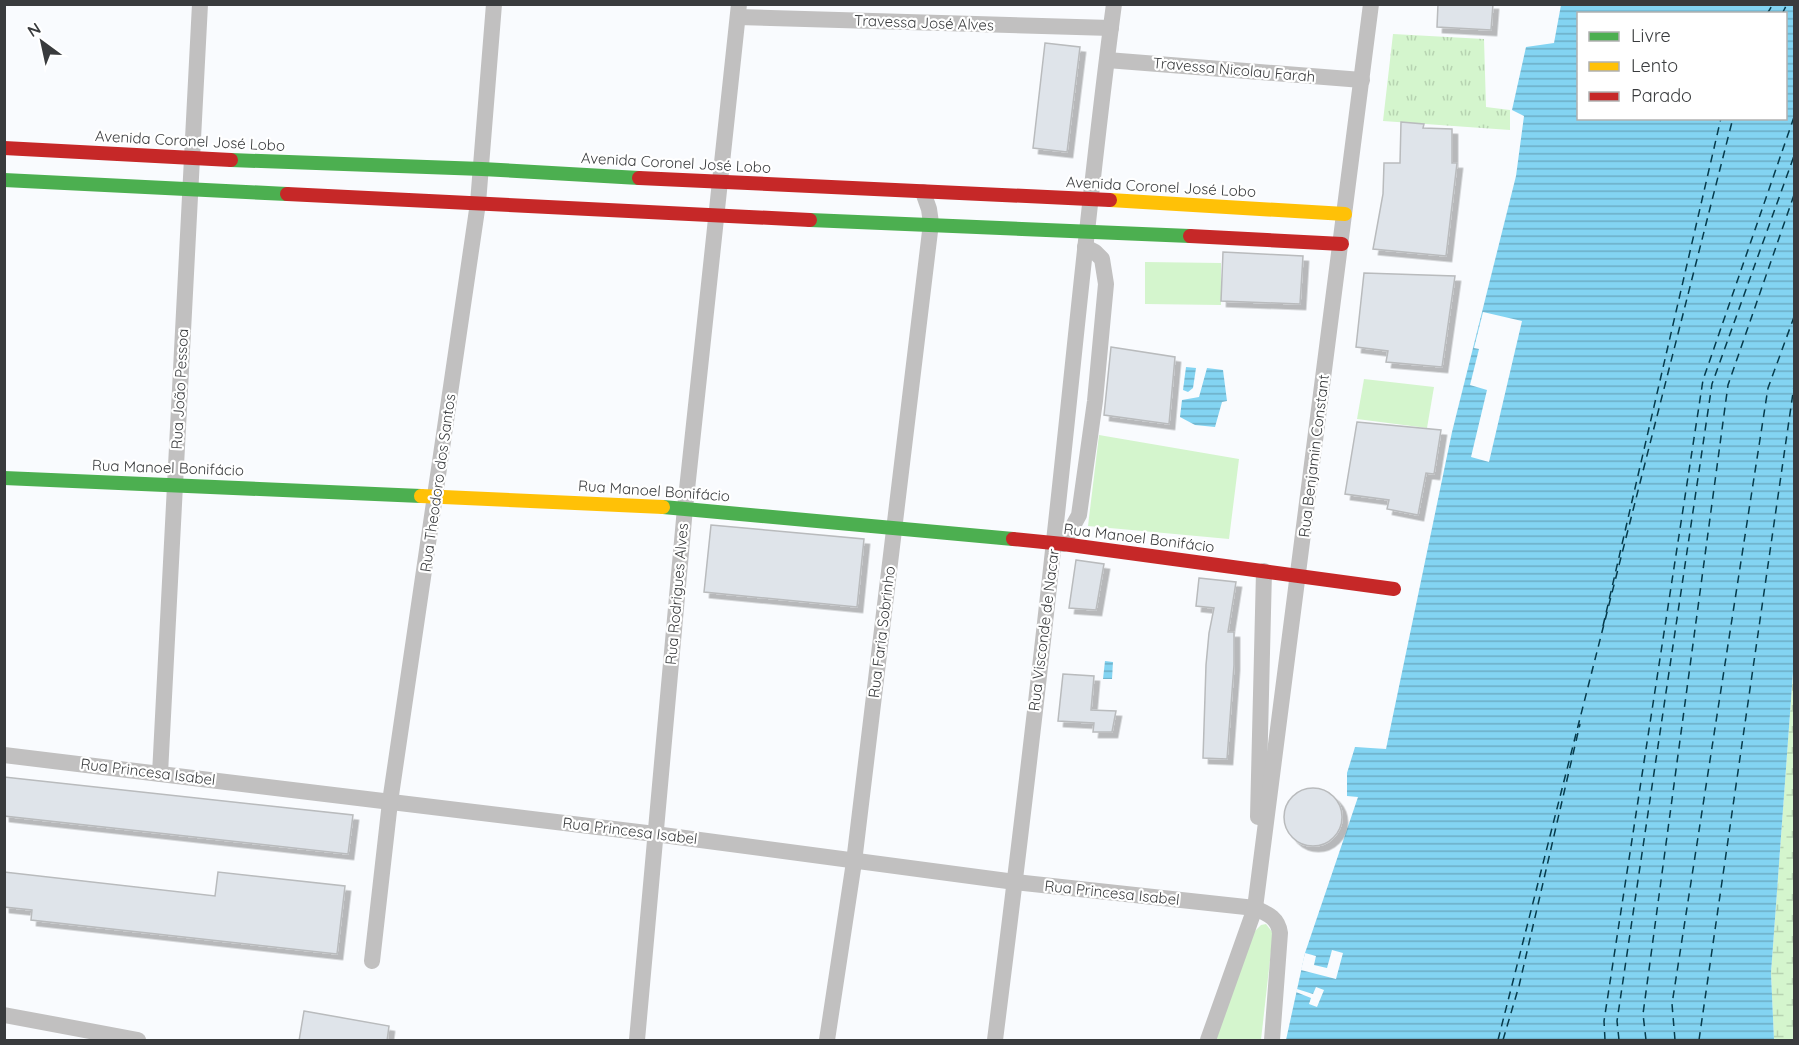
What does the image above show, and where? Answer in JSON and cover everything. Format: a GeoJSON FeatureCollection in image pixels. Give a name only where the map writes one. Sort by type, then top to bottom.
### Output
{"type":"FeatureCollection","features":[{"type":"Feature","properties":{"kind":"street","name":"Rua João Pessoa"},"geometry":{"type":"LineString","coordinates":[[160,774],[200,4]]}},
{"type":"Feature","properties":{"kind":"street","name":"Rua Theodoro dos Santos"},"geometry":{"type":"LineString","coordinates":[[372,961],[390,802],[478,203],[494,4]]}},
{"type":"Feature","properties":{"kind":"street","name":"Rua Visconde de Nacar"},"geometry":{"type":"LineString","coordinates":[[995,1041],[1059,544],[1085,247],[1114,4]]}},
{"type":"Feature","properties":{"kind":"street","name":"Rua Benjamin Constant"},"geometry":{"type":"LineString","coordinates":[[1255,908],[1371,4]]}},
{"type":"Feature","properties":{"kind":"street","name":"Travessa José Alves"},"geometry":{"type":"LineString","coordinates":[[738,11],[1111,28]]}},
{"type":"Feature","properties":{"kind":"street","name":"Rua Rodrigues Alves"},"geometry":{"type":"LineString","coordinates":[[637,1041],[685,508],[738,11]]}},
{"type":"Feature","properties":{"kind":"street","name":"Travessa Nicolau Farah"},"geometry":{"type":"LineString","coordinates":[[1107,60],[1362,80]]}},
{"type":"Feature","properties":{"kind":"street","name":"Avenida Coronel José Lobo"},"geometry":{"type":"LineString","coordinates":[[4,148],[192,159],[482,169],[1345,214]]}},
{"type":"Feature","properties":{"kind":"street"},"geometry":{"type":"LineString","coordinates":[[4,180],[717,217],[931,223],[1342,244]]}},
{"type":"Feature","properties":{"kind":"street"},"geometry":{"type":"LineString","coordinates":[[923,192],[930,209],[931,223]]}},
{"type":"Feature","properties":{"kind":"street","name":"Rua Faria Sobrinho"},"geometry":{"type":"LineString","coordinates":[[827,1041],[854,862],[931,223]]}},
{"type":"Feature","properties":{"kind":"street"},"geometry":{"type":"LineString","coordinates":[[1059,544],[1079,515],[1095,401],[1106,284],[1102,260],[1095,252],[1085,247]]}},
{"type":"Feature","properties":{"kind":"street","name":"Rua Manoel Bonifácio"},"geometry":{"type":"LineString","coordinates":[[4,478],[685,508],[1059,544],[1394,589]]}},
{"type":"Feature","properties":{"kind":"street"},"geometry":{"type":"LineString","coordinates":[[1208,1041],[1255,908],[1264,570]]}},
{"type":"Feature","properties":{"kind":"street","name":"Rua Princesa Isabel"},"geometry":{"type":"LineString","coordinates":[[4,755],[655,834],[1015,882],[1255,908]]}},
{"type":"Feature","properties":{"kind":"street"},"geometry":{"type":"LineString","coordinates":[[1255,908],[1267,913],[1276,921],[1280,933],[1272,1041]]}},
{"type":"Feature","properties":{"kind":"street"},"geometry":{"type":"LineString","coordinates":[[4,1015],[138,1041]]}},
{"type":"Feature","properties":{"kind":"green space"},"geometry":{"type":"Polygon","coordinates":[[[1393,34],[1484,39],[1486,107],[1510,110],[1510,130],[1383,121],[1393,34]]]}},
{"type":"Feature","properties":{"kind":"green space"},"geometry":{"type":"Polygon","coordinates":[[[1145,262],[1221,263],[1221,305],[1145,304],[1145,262]]]}},
{"type":"Feature","properties":{"kind":"green space"},"geometry":{"type":"Polygon","coordinates":[[[1364,379],[1434,387],[1427,428],[1357,419],[1364,379]]]}},
{"type":"Feature","properties":{"kind":"green space"},"geometry":{"type":"Polygon","coordinates":[[[1099,435],[1239,459],[1229,539],[1088,526],[1099,435]]]}},
{"type":"Feature","properties":{"kind":"green space"},"geometry":{"type":"Polygon","coordinates":[[[1794,659],[1794,1040],[1774,1040],[1771,973],[1794,659]]]}},
{"type":"Feature","properties":{"kind":"green space"},"geometry":{"type":"Polygon","coordinates":[[[1266,924],[1273,933],[1261,1040],[1215,1040],[1253,933],[1261,925],[1266,924]]]}},
{"type":"Feature","properties":{"kind":"water"},"geometry":{"type":"Polygon","coordinates":[[[1561,5],[1794,5],[1794,659],[1771,973],[1774,1040],[1286,1040],[1305,953],[1358,797],[1347,796],[1347,773],[1355,747],[1386,749],[1452,432],[1516,176],[1524,116],[1512,110],[1526,47],[1554,43],[1561,5]]]}},
{"type":"Feature","properties":{"kind":"water"},"geometry":{"type":"Polygon","coordinates":[[[1186,367],[1196,368],[1193,388],[1188,392],[1183,390],[1186,367]]]}},
{"type":"Feature","properties":{"kind":"water"},"geometry":{"type":"Polygon","coordinates":[[[1207,368],[1223,370],[1227,401],[1222,402],[1215,427],[1195,425],[1180,417],[1182,400],[1199,397],[1207,368]]]}},
{"type":"Feature","properties":{"kind":"water"},"geometry":{"type":"Polygon","coordinates":[[[1105,661],[1113,662],[1112,679],[1103,679],[1105,661]]]}},
{"type":"Feature","properties":{"kind":"pier"},"geometry":{"type":"Polygon","coordinates":[[[1483,312],[1522,321],[1489,462],[1471,457],[1487,390],[1470,385],[1479,349],[1474,348],[1483,312]]]}},
{"type":"Feature","properties":{"kind":"pier"},"geometry":{"type":"Polygon","coordinates":[[[1332,950],[1343,953],[1336,979],[1301,970],[1305,953],[1316,956],[1314,965],[1327,968],[1332,950]]]}},
{"type":"Feature","properties":{"kind":"pier"},"geometry":{"type":"Polygon","coordinates":[[[1316,987],[1324,990],[1317,1007],[1309,1004],[1311,998],[1296,992],[1297,989],[1313,994],[1316,987]]]}},
{"type":"Feature","properties":{"kind":"building"},"geometry":{"type":"Polygon","coordinates":[[[1438,4],[1493,4],[1491,30],[1437,27],[1438,4]]]}},
{"type":"Feature","properties":{"kind":"building"},"geometry":{"type":"Polygon","coordinates":[[[1045,43],[1080,47],[1067,152],[1033,148],[1045,43]]]}},
{"type":"Feature","properties":{"kind":"building"},"geometry":{"type":"Polygon","coordinates":[[[1401,122],[1424,124],[1423,128],[1452,129],[1452,163],[1457,163],[1446,256],[1373,249],[1383,194],[1384,163],[1400,163],[1401,122]]]}},
{"type":"Feature","properties":{"kind":"building"},"geometry":{"type":"Polygon","coordinates":[[[1223,252],[1303,256],[1300,304],[1221,301],[1223,252]]]}},
{"type":"Feature","properties":{"kind":"building"},"geometry":{"type":"Polygon","coordinates":[[[1364,273],[1455,276],[1442,367],[1386,362],[1388,351],[1356,347],[1364,273]]]}},
{"type":"Feature","properties":{"kind":"building"},"geometry":{"type":"Polygon","coordinates":[[[1111,347],[1175,357],[1169,424],[1104,415],[1111,347]]]}},
{"type":"Feature","properties":{"kind":"building"},"geometry":{"type":"Polygon","coordinates":[[[1357,422],[1441,430],[1434,474],[1426,473],[1418,515],[1387,509],[1389,500],[1345,494],[1357,422]]]}},
{"type":"Feature","properties":{"kind":"building"},"geometry":{"type":"Polygon","coordinates":[[[711,525],[864,539],[857,607],[704,592],[711,525]]]}},
{"type":"Feature","properties":{"kind":"building"},"geometry":{"type":"Polygon","coordinates":[[[1076,560],[1104,564],[1096,610],[1069,608],[1076,560]]]}},
{"type":"Feature","properties":{"kind":"building"},"geometry":{"type":"Polygon","coordinates":[[[1199,578],[1236,582],[1228,632],[1234,632],[1234,665],[1227,759],[1203,758],[1206,665],[1214,608],[1196,606],[1199,578]]]}},
{"type":"Feature","properties":{"kind":"building"},"geometry":{"type":"Polygon","coordinates":[[[1063,674],[1094,676],[1091,710],[1116,711],[1112,732],[1093,732],[1094,723],[1058,721],[1063,674]]]}},
{"type":"Feature","properties":{"kind":"building"},"geometry":{"type":"Polygon","coordinates":[[[4,777],[353,815],[348,854],[4,816],[4,777]]]}},
{"type":"Feature","properties":{"kind":"building"},"geometry":{"type":"Polygon","coordinates":[[[1313,788],[1329,793],[1337,801],[1342,817],[1337,833],[1329,841],[1313,846],[1297,841],[1289,833],[1284,817],[1289,801],[1297,793],[1313,788]]]}},
{"type":"Feature","properties":{"kind":"building"},"geometry":{"type":"Polygon","coordinates":[[[4,872],[215,896],[218,872],[345,886],[337,954],[31,920],[32,910],[4,907],[4,872]]]}},
{"type":"Feature","properties":{"kind":"building"},"geometry":{"type":"Polygon","coordinates":[[[304,1011],[389,1026],[387,1041],[299,1041],[304,1011]]]}},
{"type":"Feature","properties":{"kind":"ferry route"},"geometry":{"type":"LineString","coordinates":[[1768,12],[1773,4]]}},
{"type":"Feature","properties":{"kind":"ferry route"},"geometry":{"type":"LineString","coordinates":[[1783,12],[1787,4]]}},
{"type":"Feature","properties":{"kind":"ferry route"},"geometry":{"type":"LineString","coordinates":[[1605,1040],[1604,1021],[1703,380],[1794,117]]}},
{"type":"Feature","properties":{"kind":"ferry route"},"geometry":{"type":"LineString","coordinates":[[1603,626],[1721,120]]}},
{"type":"Feature","properties":{"kind":"ferry route"},"geometry":{"type":"LineString","coordinates":[[1498,1040],[1732,120]]}},
{"type":"Feature","properties":{"kind":"ferry route"},"geometry":{"type":"LineString","coordinates":[[1619,1040],[1617,1021],[1712,384],[1794,156]]}},
{"type":"Feature","properties":{"kind":"ferry route"},"geometry":{"type":"LineString","coordinates":[[1646,1040],[1643,1014],[1728,385],[1794,195]]}},
{"type":"Feature","properties":{"kind":"ferry route"},"geometry":{"type":"LineString","coordinates":[[1675,1040],[1672,1004],[1768,388],[1794,317]]}},
{"type":"Feature","properties":{"kind":"ferry route"},"geometry":{"type":"LineString","coordinates":[[1699,1040],[1794,386]]}},
{"type":"Feature","properties":{"kind":"ferry route"},"geometry":{"type":"LineString","coordinates":[[1503,1040],[1519,986],[1580,724]]}},
{"type":"Feature","properties":{"kind":"traffic: fast"},"geometry":{"type":"LineString","coordinates":[[231,160],[482,169],[639,178]]}},
{"type":"Feature","properties":{"kind":"traffic: fast"},"geometry":{"type":"LineString","coordinates":[[4,180],[287,194]]}},
{"type":"Feature","properties":{"kind":"traffic: fast"},"geometry":{"type":"LineString","coordinates":[[810,220],[1190,236]]}},
{"type":"Feature","properties":{"kind":"traffic: fast"},"geometry":{"type":"LineString","coordinates":[[4,478],[421,496]]}},
{"type":"Feature","properties":{"kind":"traffic: fast"},"geometry":{"type":"LineString","coordinates":[[663,507],[1013,539]]}},
{"type":"Feature","properties":{"kind":"traffic: slow"},"geometry":{"type":"LineString","coordinates":[[1110,200],[1345,214]]}},
{"type":"Feature","properties":{"kind":"traffic: slow"},"geometry":{"type":"LineString","coordinates":[[421,496],[663,507]]}},
{"type":"Feature","properties":{"kind":"traffic: jam"},"geometry":{"type":"LineString","coordinates":[[4,148],[231,160]]}},
{"type":"Feature","properties":{"kind":"traffic: jam"},"geometry":{"type":"LineString","coordinates":[[639,178],[1110,200]]}},
{"type":"Feature","properties":{"kind":"traffic: jam"},"geometry":{"type":"LineString","coordinates":[[287,194],[810,220]]}},
{"type":"Feature","properties":{"kind":"traffic: jam"},"geometry":{"type":"LineString","coordinates":[[1190,236],[1342,244]]}},
{"type":"Feature","properties":{"kind":"traffic: jam"},"geometry":{"type":"LineString","coordinates":[[1013,539],[1394,589]]}}]}
